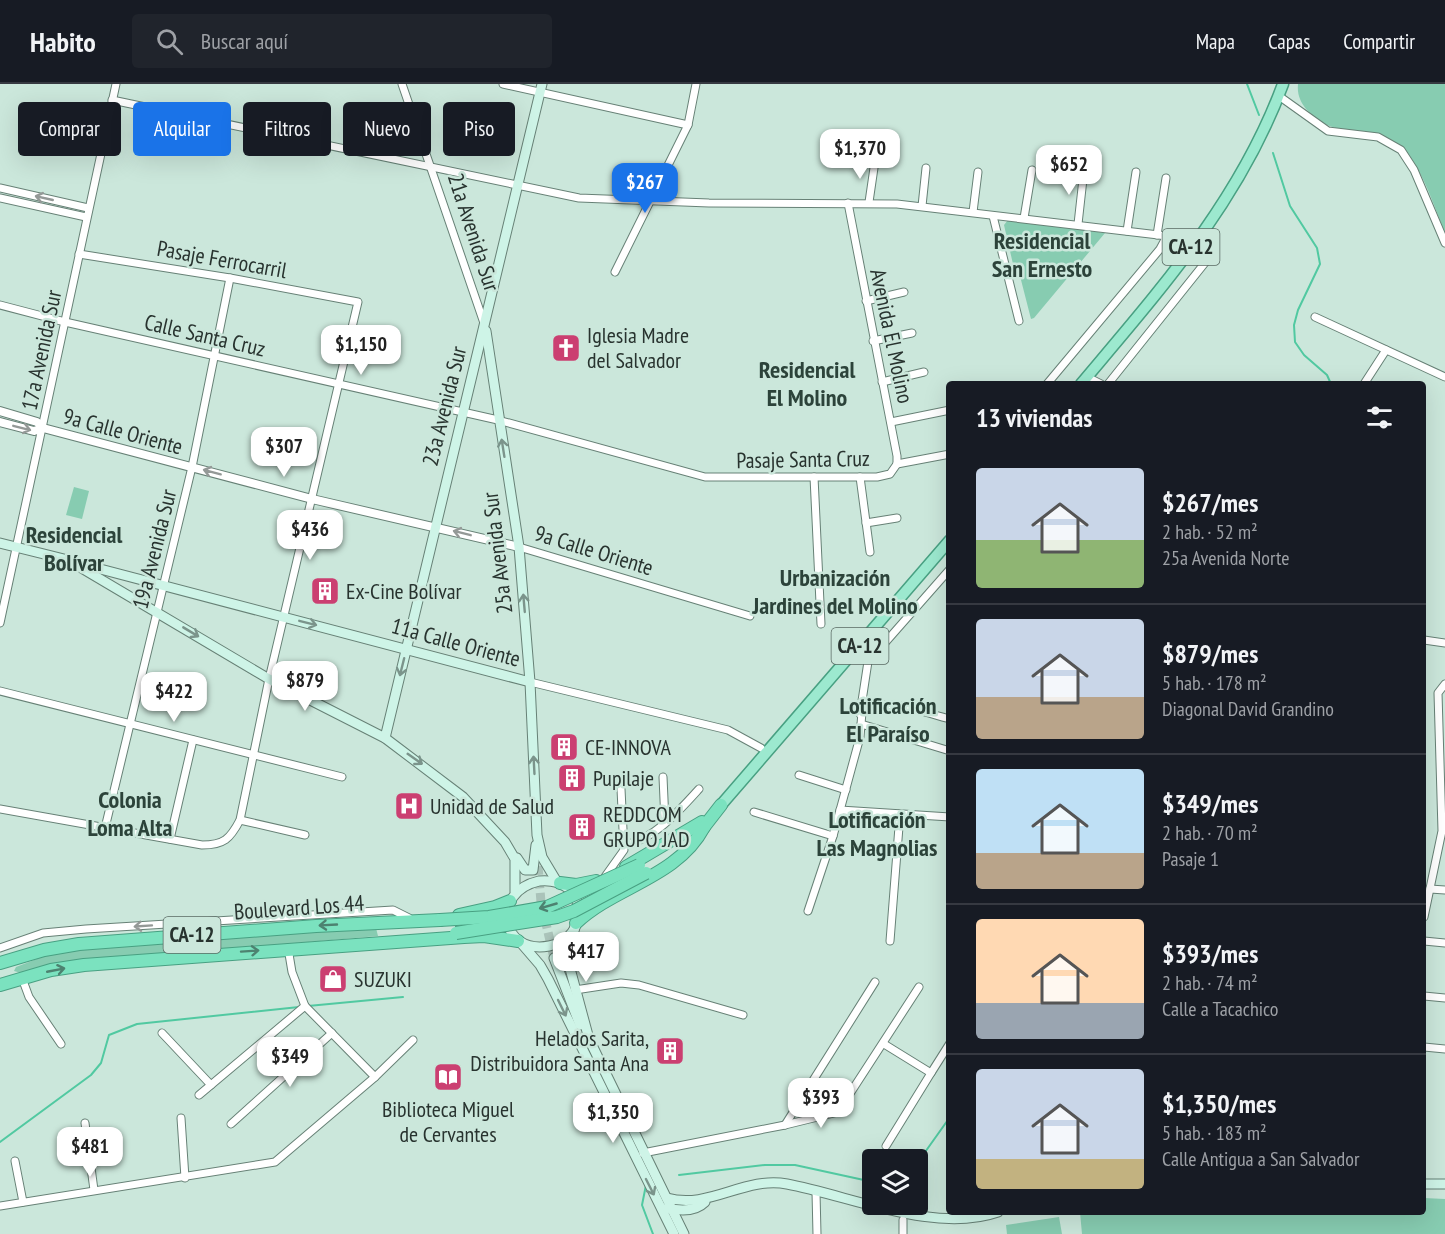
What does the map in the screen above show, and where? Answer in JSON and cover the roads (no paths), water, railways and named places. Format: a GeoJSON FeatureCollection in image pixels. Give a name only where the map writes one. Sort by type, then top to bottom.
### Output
{"type":"FeatureCollection","features":[{"type":"Feature","properties":{"kind":"highway"},"geometry":{"type":"LineString","coordinates":[[576,925],[594,909],[675,861],[721,805]]}},
{"type":"Feature","properties":{"kind":"highway"},"geometry":{"type":"LineString","coordinates":[[368,942],[456,933],[557,917],[574,911],[703,825]]}},
{"type":"Feature","properties":{"kind":"highway"},"geometry":{"type":"LineString","coordinates":[[558,882],[589,884],[638,868]]}},
{"type":"Feature","properties":{"kind":"highway"},"geometry":{"type":"LineString","coordinates":[[638,868],[638,885]]}},
{"type":"Feature","properties":{"kind":"highway"},"geometry":{"type":"LineString","coordinates":[[387,922],[489,917],[548,906],[638,868]]}},
{"type":"Feature","properties":{"kind":"highway","name":"CA-12"},"geometry":{"type":"LineString","coordinates":[[387,922],[466,914],[495,907],[512,897]]}},
{"type":"Feature","properties":{"kind":"highway","name":"Boulevard Los 44"},"geometry":{"type":"LineString","coordinates":[[0,964],[58,947],[387,922]]}},
{"type":"Feature","properties":{"kind":"highway","name":"CA-12"},"geometry":{"type":"LineString","coordinates":[[368,942],[484,936],[519,942]]}},
{"type":"Feature","properties":{"kind":"highway","name":"Boulevard Los 44"},"geometry":{"type":"LineString","coordinates":[[0,985],[84,965],[368,942]]}},
{"type":"Feature","properties":{"kind":"highway"},"geometry":{"type":"LineString","coordinates":[[22,978],[11,976],[9,972],[12,967],[48,954],[58,947]]}},
{"type":"Feature","properties":{"kind":"highway"},"geometry":{"type":"LineString","coordinates":[[0,964],[3,974],[0,978]]}},
{"type":"Feature","properties":{"kind":"main road","name":"CA-12"},"geometry":{"type":"LineString","coordinates":[[1084,381],[1219,212],[1254,154],[1283,84]]}},
{"type":"Feature","properties":{"kind":"main road","name":"23a Avenida Sur"},"geometry":{"type":"LineString","coordinates":[[385,738],[541,87]]}},
{"type":"Feature","properties":{"kind":"main road","name":"25a Avenida Sur"},"geometry":{"type":"LineString","coordinates":[[485,325],[519,547],[530,682],[537,830],[542,857],[558,882]]}},
{"type":"Feature","properties":{"kind":"main road"},"geometry":{"type":"LineString","coordinates":[[0,543],[16,547]]}},
{"type":"Feature","properties":{"kind":"main road","name":"CA-12"},"geometry":{"type":"LineString","coordinates":[[721,805],[753,771],[765,750],[856,651],[946,545]]}},
{"type":"Feature","properties":{"kind":"main road","name":"11a Calle Oriente"},"geometry":{"type":"LineString","coordinates":[[16,547],[530,682]]}},
{"type":"Feature","properties":{"kind":"main road"},"geometry":{"type":"LineString","coordinates":[[68,560],[269,679],[385,738],[463,797],[505,842],[522,868],[529,872],[533,870],[537,830]]}},
{"type":"Feature","properties":{"kind":"main road"},"geometry":{"type":"LineString","coordinates":[[537,830],[538,866]]}},
{"type":"Feature","properties":{"kind":"main road"},"geometry":{"type":"LineString","coordinates":[[505,842],[515,859],[512,897],[507,922],[519,942],[540,964],[674,1234]]}},
{"type":"Feature","properties":{"kind":"main road"},"geometry":{"type":"LineString","coordinates":[[512,897],[533,883],[558,882],[576,898],[579,909],[568,961],[589,1039],[684,1234]]}},
{"type":"Feature","properties":{"kind":"main road"},"geometry":{"type":"LineString","coordinates":[[519,942],[538,947],[552,946],[567,938],[576,925]]}},
{"type":"Feature","properties":{"kind":"main road"},"geometry":{"type":"LineString","coordinates":[[554,958],[582,1029],[589,1039]]}},
{"type":"Feature","properties":{"kind":"main road"},"geometry":{"type":"LineString","coordinates":[[667,1198],[687,1203],[740,1187],[774,1182],[816,1192],[903,1220],[959,1227],[992,1215]]}},
{"type":"Feature","properties":{"kind":"main road"},"geometry":{"type":"LineString","coordinates":[[1426,1184],[1445,1184]]}},
{"type":"Feature","properties":{"kind":"main road"},"geometry":{"type":"LineString","coordinates":[[659,1206],[672,1209],[692,1209],[702,1206],[712,1197]]}},
{"type":"Feature","properties":{"kind":"street","name":"17a Avenida Sur"},"geometry":{"type":"LineString","coordinates":[[0,623],[116,84]]}},
{"type":"Feature","properties":{"kind":"street","name":"21a Avenida Sur"},"geometry":{"type":"LineString","coordinates":[[402,84],[433,167],[485,325]]}},
{"type":"Feature","properties":{"kind":"street"},"geometry":{"type":"LineString","coordinates":[[502,84],[541,87],[688,125]]}},
{"type":"Feature","properties":{"kind":"street"},"geometry":{"type":"LineString","coordinates":[[615,272],[688,125],[696,84]]}},
{"type":"Feature","properties":{"kind":"street"},"geometry":{"type":"LineString","coordinates":[[1279,96],[1328,131],[1378,137],[1401,150],[1414,170],[1445,243]]}},
{"type":"Feature","properties":{"kind":"street"},"geometry":{"type":"LineString","coordinates":[[112,100],[579,198],[649,202],[869,202],[922,206],[1167,236],[1192,246]]}},
{"type":"Feature","properties":{"kind":"street"},"geometry":{"type":"LineString","coordinates":[[869,202],[875,161]]}},
{"type":"Feature","properties":{"kind":"street"},"geometry":{"type":"LineString","coordinates":[[922,206],[926,168]]}},
{"type":"Feature","properties":{"kind":"street"},"geometry":{"type":"LineString","coordinates":[[1024,218],[1032,170]]}},
{"type":"Feature","properties":{"kind":"street"},"geometry":{"type":"LineString","coordinates":[[1078,224],[1084,170]]}},
{"type":"Feature","properties":{"kind":"street"},"geometry":{"type":"LineString","coordinates":[[973,212],[978,171]]}},
{"type":"Feature","properties":{"kind":"street"},"geometry":{"type":"LineString","coordinates":[[1127,231],[1136,172]]}},
{"type":"Feature","properties":{"kind":"street"},"geometry":{"type":"LineString","coordinates":[[1157,235],[1166,178]]}},
{"type":"Feature","properties":{"kind":"street"},"geometry":{"type":"LineString","coordinates":[[0,188],[88,208]]}},
{"type":"Feature","properties":{"kind":"street"},"geometry":{"type":"LineString","coordinates":[[0,198],[86,218]]}},
{"type":"Feature","properties":{"kind":"street","name":"Avenida El Molino"},"geometry":{"type":"LineString","coordinates":[[848,203],[873,341],[891,422],[897,464]]}},
{"type":"Feature","properties":{"kind":"street"},"geometry":{"type":"LineString","coordinates":[[993,216],[1019,321]]}},
{"type":"Feature","properties":{"kind":"street"},"geometry":{"type":"LineString","coordinates":[[1050,381],[1160,249],[1167,236]]}},
{"type":"Feature","properties":{"kind":"street","name":"Pasaje Ferrocarril"},"geometry":{"type":"LineString","coordinates":[[79,254],[231,278],[358,302],[338,384]]}},
{"type":"Feature","properties":{"kind":"street"},"geometry":{"type":"LineString","coordinates":[[1110,381],[1212,254]]}},
{"type":"Feature","properties":{"kind":"street","name":"19a Avenida Sur"},"geometry":{"type":"LineString","coordinates":[[105,828],[132,725],[192,467],[231,278]]}},
{"type":"Feature","properties":{"kind":"street"},"geometry":{"type":"LineString","coordinates":[[866,301],[904,291]]}},
{"type":"Feature","properties":{"kind":"street","name":"Calle Santa Cruz"},"geometry":{"type":"LineString","coordinates":[[0,305],[65,322],[498,420],[677,472],[716,478]]}},
{"type":"Feature","properties":{"kind":"street"},"geometry":{"type":"LineString","coordinates":[[1315,318],[1445,377]]}},
{"type":"Feature","properties":{"kind":"street"},"geometry":{"type":"LineString","coordinates":[[873,341],[912,333]]}},
{"type":"Feature","properties":{"kind":"street"},"geometry":{"type":"LineString","coordinates":[[1366,381],[1386,350]]}},
{"type":"Feature","properties":{"kind":"street"},"geometry":{"type":"LineString","coordinates":[[882,382],[924,372]]}},
{"type":"Feature","properties":{"kind":"street"},"geometry":{"type":"LineString","coordinates":[[0,809],[202,845],[222,844],[232,836],[240,820],[269,679],[338,384]]}},
{"type":"Feature","properties":{"kind":"street","name":"9a Calle Oriente"},"geometry":{"type":"LineString","coordinates":[[0,411],[37,422],[43,428],[312,499],[519,547],[750,616]]}},
{"type":"Feature","properties":{"kind":"street"},"geometry":{"type":"LineString","coordinates":[[891,422],[946,411]]}},
{"type":"Feature","properties":{"kind":"street","name":"9a Calle Oriente"},"geometry":{"type":"LineString","coordinates":[[0,422],[34,431],[43,428]]}},
{"type":"Feature","properties":{"kind":"street"},"geometry":{"type":"LineString","coordinates":[[897,464],[946,455]]}},
{"type":"Feature","properties":{"kind":"street","name":"Pasaje Santa Cruz"},"geometry":{"type":"LineString","coordinates":[[716,478],[860,477],[890,474],[897,464]]}},
{"type":"Feature","properties":{"kind":"street"},"geometry":{"type":"LineString","coordinates":[[814,477],[821,624]]}},
{"type":"Feature","properties":{"kind":"street"},"geometry":{"type":"LineString","coordinates":[[860,477],[870,552]]}},
{"type":"Feature","properties":{"kind":"street"},"geometry":{"type":"LineString","coordinates":[[866,523],[897,518]]}},
{"type":"Feature","properties":{"kind":"street"},"geometry":{"type":"LineString","coordinates":[[856,651],[869,655],[876,653],[946,574]]}},
{"type":"Feature","properties":{"kind":"street"},"geometry":{"type":"LineString","coordinates":[[1426,640],[1445,643]]}},
{"type":"Feature","properties":{"kind":"street"},"geometry":{"type":"LineString","coordinates":[[808,911],[833,836],[860,737],[869,655]]}},
{"type":"Feature","properties":{"kind":"street","name":"11a Calle Oriente"},"geometry":{"type":"LineString","coordinates":[[530,682],[728,730],[765,750]]}},
{"type":"Feature","properties":{"kind":"street"},"geometry":{"type":"LineString","coordinates":[[1426,908],[1443,831],[1443,770],[1438,693],[1444,685]]}},
{"type":"Feature","properties":{"kind":"street"},"geometry":{"type":"LineString","coordinates":[[0,691],[342,777]]}},
{"type":"Feature","properties":{"kind":"street"},"geometry":{"type":"LineString","coordinates":[[861,713],[878,706],[891,705],[946,718]]}},
{"type":"Feature","properties":{"kind":"street"},"geometry":{"type":"LineString","coordinates":[[861,724],[946,751]]}},
{"type":"Feature","properties":{"kind":"street"},"geometry":{"type":"LineString","coordinates":[[170,839],[193,740]]}},
{"type":"Feature","properties":{"kind":"street"},"geometry":{"type":"LineString","coordinates":[[799,775],[846,790]]}},
{"type":"Feature","properties":{"kind":"street"},"geometry":{"type":"LineString","coordinates":[[663,777],[665,822]]}},
{"type":"Feature","properties":{"kind":"street"},"geometry":{"type":"LineString","coordinates":[[604,878],[612,863],[622,854],[624,845],[621,789]]}},
{"type":"Feature","properties":{"kind":"street"},"geometry":{"type":"LineString","coordinates":[[624,845],[638,842],[665,822],[699,789]]}},
{"type":"Feature","properties":{"kind":"street"},"geometry":{"type":"LineString","coordinates":[[840,810],[946,817]]}},
{"type":"Feature","properties":{"kind":"street"},"geometry":{"type":"LineString","coordinates":[[754,812],[833,836]]}},
{"type":"Feature","properties":{"kind":"street"},"geometry":{"type":"LineString","coordinates":[[890,941],[900,814]]}},
{"type":"Feature","properties":{"kind":"street"},"geometry":{"type":"LineString","coordinates":[[240,820],[305,835]]}},
{"type":"Feature","properties":{"kind":"street"},"geometry":{"type":"LineString","coordinates":[[1430,889],[1445,890]]}},
{"type":"Feature","properties":{"kind":"street"},"geometry":{"type":"LineString","coordinates":[[0,948],[44,933],[86,929],[393,910],[409,918]]}},
{"type":"Feature","properties":{"kind":"street"},"geometry":{"type":"LineString","coordinates":[[1426,941],[1445,943]]}},
{"type":"Feature","properties":{"kind":"street"},"geometry":{"type":"LineString","coordinates":[[288,948],[292,972],[305,1006],[375,1077]]}},
{"type":"Feature","properties":{"kind":"street"},"geometry":{"type":"LineString","coordinates":[[22,978],[28,997],[61,1044]]}},
{"type":"Feature","properties":{"kind":"street"},"geometry":{"type":"LineString","coordinates":[[785,1125],[875,982]]}},
{"type":"Feature","properties":{"kind":"street"},"geometry":{"type":"LineString","coordinates":[[574,990],[621,983],[639,985],[743,1015]]}},
{"type":"Feature","properties":{"kind":"street"},"geometry":{"type":"LineString","coordinates":[[643,1153],[785,1125],[838,1112],[919,987]]}},
{"type":"Feature","properties":{"kind":"street"},"geometry":{"type":"LineString","coordinates":[[1426,996],[1445,998]]}},
{"type":"Feature","properties":{"kind":"street"},"geometry":{"type":"LineString","coordinates":[[199,1095],[305,1006]]}},
{"type":"Feature","properties":{"kind":"street"},"geometry":{"type":"LineString","coordinates":[[162,1033],[212,1085]]}},
{"type":"Feature","properties":{"kind":"street"},"geometry":{"type":"LineString","coordinates":[[231,1124],[332,1033]]}},
{"type":"Feature","properties":{"kind":"street"},"geometry":{"type":"LineString","coordinates":[[0,1206],[275,1162],[375,1077],[413,1040]]}},
{"type":"Feature","properties":{"kind":"street"},"geometry":{"type":"LineString","coordinates":[[884,1044],[931,1073]]}},
{"type":"Feature","properties":{"kind":"street"},"geometry":{"type":"LineString","coordinates":[[1426,1047],[1445,1049]]}},
{"type":"Feature","properties":{"kind":"street"},"geometry":{"type":"LineString","coordinates":[[886,1146],[946,1049]]}},
{"type":"Feature","properties":{"kind":"street"},"geometry":{"type":"LineString","coordinates":[[181,1118],[185,1178]]}},
{"type":"Feature","properties":{"kind":"street"},"geometry":{"type":"LineString","coordinates":[[85,1124],[94,1190]]}},
{"type":"Feature","properties":{"kind":"street"},"geometry":{"type":"LineString","coordinates":[[15,1161],[23,1202]]}},
{"type":"Feature","properties":{"kind":"street"},"geometry":{"type":"LineString","coordinates":[[816,1192],[817,1234]]}},
{"type":"Feature","properties":{"kind":"street"},"geometry":{"type":"LineString","coordinates":[[903,1220],[903,1234]]}},
{"type":"Feature","properties":{"kind":"waterway"},"geometry":{"type":"LineString","coordinates":[[1247,84],[1259,115]]}},
{"type":"Feature","properties":{"kind":"waterway"},"geometry":{"type":"LineString","coordinates":[[1273,153],[1290,206],[1317,248],[1320,264],[1298,310],[1294,325],[1295,342],[1304,355],[1327,375],[1330,381]]}},
{"type":"Feature","properties":{"kind":"waterway"},"geometry":{"type":"LineString","coordinates":[[308,1006],[403,997]]}},
{"type":"Feature","properties":{"kind":"waterway"},"geometry":{"type":"LineString","coordinates":[[0,1142],[91,1075],[101,1063],[109,1035],[137,1024],[299,1007]]}},
{"type":"Feature","properties":{"kind":"waterway"},"geometry":{"type":"LineString","coordinates":[[927,1149],[946,1123]]}},
{"type":"Feature","properties":{"kind":"waterway"},"geometry":{"type":"LineString","coordinates":[[679,1175],[765,1165],[795,1165],[862,1180]]}},
{"type":"Feature","properties":{"kind":"waterway"},"geometry":{"type":"LineString","coordinates":[[646,1185],[642,1205],[653,1234]]}},
{"type":"Feature","properties":{"kind":"tunnel"},"geometry":{"type":"LineString","coordinates":[[538,866],[541,902],[554,958]]}},
{"type":"Feature","properties":{"kind":"place","name":"Iglesia Madre del Salvador"},"geometry":{"type":"Point","coordinates":[566,348]}},
{"type":"Feature","properties":{"kind":"place","name":"Ex-Cine Bolívar"},"geometry":{"type":"Point","coordinates":[325,591]}},
{"type":"Feature","properties":{"kind":"place","name":"CE-INNOVA"},"geometry":{"type":"Point","coordinates":[564,747]}},
{"type":"Feature","properties":{"kind":"place","name":"Pupilaje"},"geometry":{"type":"Point","coordinates":[572,778]}},
{"type":"Feature","properties":{"kind":"place","name":"Unidad de Salud"},"geometry":{"type":"Point","coordinates":[409,806]}},
{"type":"Feature","properties":{"kind":"place","name":"REDDCOM GRUPO JAD"},"geometry":{"type":"Point","coordinates":[582,827]}},
{"type":"Feature","properties":{"kind":"place","name":"SUZUKI"},"geometry":{"type":"Point","coordinates":[333,979]}},
{"type":"Feature","properties":{"kind":"place","name":"Helados Sarita, Distribuidora Santa Ana"},"geometry":{"type":"Point","coordinates":[670,1051]}},
{"type":"Feature","properties":{"kind":"place","name":"Biblioteca Miguel de Cervantes"},"geometry":{"type":"Point","coordinates":[448,1077]}},
{"type":"Feature","properties":{"kind":"district","name":"Residencial San Ernesto"},"geometry":{"type":"Point","coordinates":[1042,255]}},
{"type":"Feature","properties":{"kind":"district","name":"Residencial El Molino"},"geometry":{"type":"Point","coordinates":[807,384]}},
{"type":"Feature","properties":{"kind":"district","name":"Residencial Bolívar"},"geometry":{"type":"Point","coordinates":[74,549]}},
{"type":"Feature","properties":{"kind":"district","name":"Urbanización Jardines del Molino"},"geometry":{"type":"Point","coordinates":[835,592]}},
{"type":"Feature","properties":{"kind":"district","name":"Lotificación El Paraíso"},"geometry":{"type":"Point","coordinates":[888,720]}},
{"type":"Feature","properties":{"kind":"district","name":"Colonia Loma Alta"},"geometry":{"type":"Point","coordinates":[130,814]}},
{"type":"Feature","properties":{"kind":"district","name":"Lotificación Las Magnolias"},"geometry":{"type":"Point","coordinates":[877,834]}}]}
